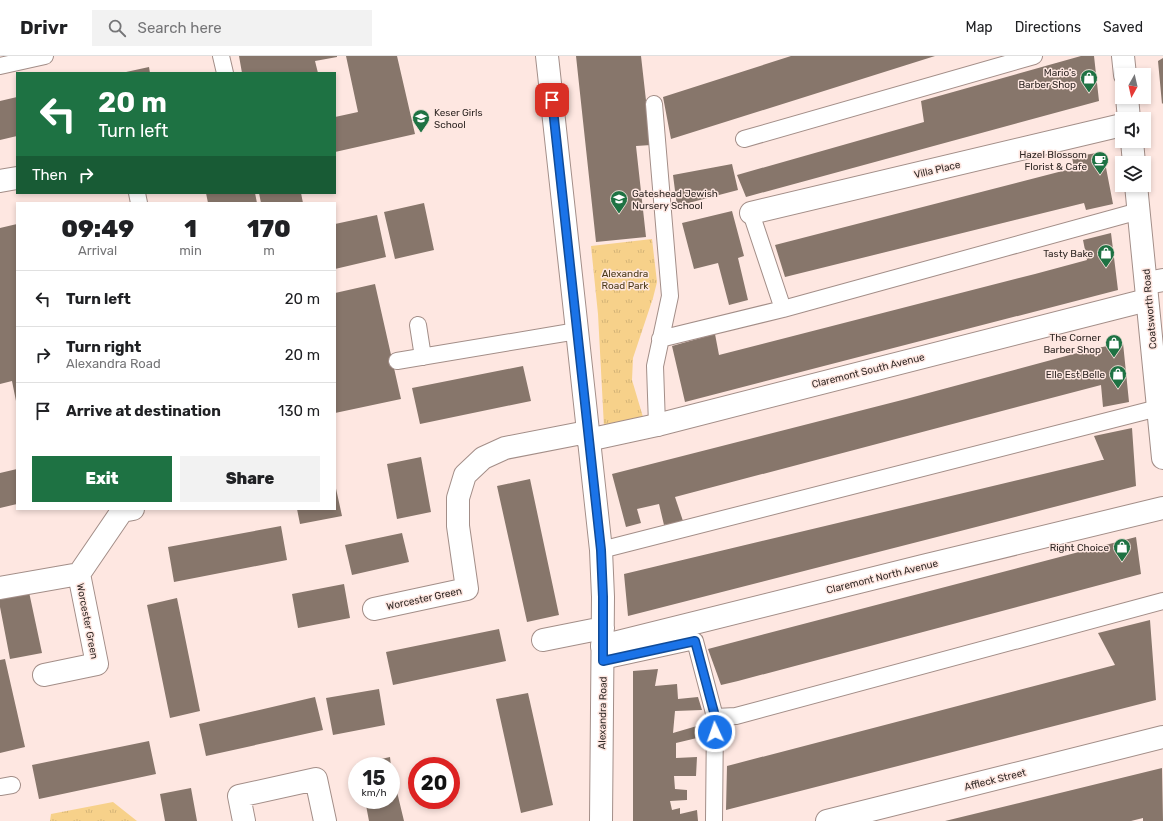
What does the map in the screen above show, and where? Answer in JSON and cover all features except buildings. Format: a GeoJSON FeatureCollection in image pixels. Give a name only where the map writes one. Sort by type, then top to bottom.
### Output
{"type":"FeatureCollection","features":[{"type":"Feature","properties":{"kind":"street","name":"Alexandra Road"},"geometry":{"type":"LineString","coordinates":[[547,56],[601,550],[603,597],[601,821]]}},
{"type":"Feature","properties":{"kind":"street"},"geometry":{"type":"LineString","coordinates":[[1123,56],[1124,68]]}},
{"type":"Feature","properties":{"kind":"street","name":"Villa Place"},"geometry":{"type":"LineString","coordinates":[[751,213],[1115,127]]}},
{"type":"Feature","properties":{"kind":"street"},"geometry":{"type":"LineString","coordinates":[[0,182],[16,178]]}},
{"type":"Feature","properties":{"kind":"street","name":"Coatsworth Road"},"geometry":{"type":"LineString","coordinates":[[1137,192],[1152,287],[1158,408],[1163,458]]}},
{"type":"Feature","properties":{"kind":"street","name":"Claremont South Avenue"},"geometry":{"type":"LineString","coordinates":[[588,436],[657,425],[1152,287]]}},
{"type":"Feature","properties":{"kind":"street","name":"Worcester Green"},"geometry":{"type":"LineString","coordinates":[[374,609],[467,589],[458,526],[458,498],[465,475],[483,458],[504,448],[588,436]]}},
{"type":"Feature","properties":{"kind":"street","name":"Claremont North Avenue"},"geometry":{"type":"LineString","coordinates":[[543,640],[603,645],[1163,508]]}},
{"type":"Feature","properties":{"kind":"street","name":"Worcester Green"},"geometry":{"type":"LineString","coordinates":[[44,675],[97,664],[79,574],[122,511],[128,510]]}},
{"type":"Feature","properties":{"kind":"street","name":"Worcester Green"},"geometry":{"type":"LineString","coordinates":[[0,588],[79,574]]}},
{"type":"Feature","properties":{"kind":"street","name":"Affleck Street"},"geometry":{"type":"LineString","coordinates":[[827,821],[1163,737]]}},
{"type":"Feature","properties":{"kind":"street"},"geometry":{"type":"LineString","coordinates":[[244,821],[239,796],[316,779],[325,821]]}},
{"type":"Feature","properties":{"kind":"lane"},"geometry":{"type":"LineString","coordinates":[[0,66],[45,56]]}},
{"type":"Feature","properties":{"kind":"lane"},"geometry":{"type":"LineString","coordinates":[[221,56],[225,72]]}},
{"type":"Feature","properties":{"kind":"lane"},"geometry":{"type":"LineString","coordinates":[[744,139],[1034,56]]}},
{"type":"Feature","properties":{"kind":"lane"},"geometry":{"type":"LineString","coordinates":[[654,104],[670,296],[655,366],[657,425]]}},
{"type":"Feature","properties":{"kind":"lane"},"geometry":{"type":"LineString","coordinates":[[660,339],[783,309],[1139,211]]}},
{"type":"Feature","properties":{"kind":"lane"},"geometry":{"type":"LineString","coordinates":[[751,213],[783,309]]}},
{"type":"Feature","properties":{"kind":"lane"},"geometry":{"type":"LineString","coordinates":[[418,325],[423,357]]}},
{"type":"Feature","properties":{"kind":"lane"},"geometry":{"type":"LineString","coordinates":[[397,361],[577,331]]}},
{"type":"Feature","properties":{"kind":"lane"},"geometry":{"type":"LineString","coordinates":[[601,550],[1158,408]]}},
{"type":"Feature","properties":{"kind":"lane"},"geometry":{"type":"LineString","coordinates":[[715,716],[736,716],[1163,602]]}},
{"type":"Feature","properties":{"kind":"lane"},"geometry":{"type":"LineString","coordinates":[[603,645],[695,641],[715,716],[714,821]]}},
{"type":"Feature","properties":{"kind":"green space","name":"Alexandra Road Park"},"geometry":{"type":"Polygon","coordinates":[[[652,239],[657,282],[633,358],[632,380],[643,417],[604,427],[598,314],[591,246],[652,239]]]}},
{"type":"Feature","properties":{"kind":"green space"},"geometry":{"type":"Polygon","coordinates":[[[113,802],[137,821],[50,821],[51,814],[113,802]]]}},
{"type":"Feature","properties":{"kind":"place","name":"Mario's Barber Shop"},"geometry":{"type":"Point","coordinates":[1089,93]}},
{"type":"Feature","properties":{"kind":"place","name":"Keser Girls School"},"geometry":{"type":"Point","coordinates":[421,133]}},
{"type":"Feature","properties":{"kind":"place","name":"Hazel Blossom Florist & Cafe"},"geometry":{"type":"Point","coordinates":[1100,175]}},
{"type":"Feature","properties":{"kind":"place","name":"Gateshead Jewish Nursery School"},"geometry":{"type":"Point","coordinates":[619,214]}},
{"type":"Feature","properties":{"kind":"place","name":"Tasty Bake"},"geometry":{"type":"Point","coordinates":[1106,268]}},
{"type":"Feature","properties":{"kind":"place","name":"The Corner Barber Shop"},"geometry":{"type":"Point","coordinates":[1114,358]}},
{"type":"Feature","properties":{"kind":"place","name":"Elle Est Belle"},"geometry":{"type":"Point","coordinates":[1118,389]}},
{"type":"Feature","properties":{"kind":"place","name":"Right Choice"},"geometry":{"type":"Point","coordinates":[1122,562]}},
{"type":"Feature","properties":{"kind":"route"},"geometry":{"type":"LineString","coordinates":[[552,100],[601,550],[603,661],[695,641],[715,716],[715,732]]}}]}
